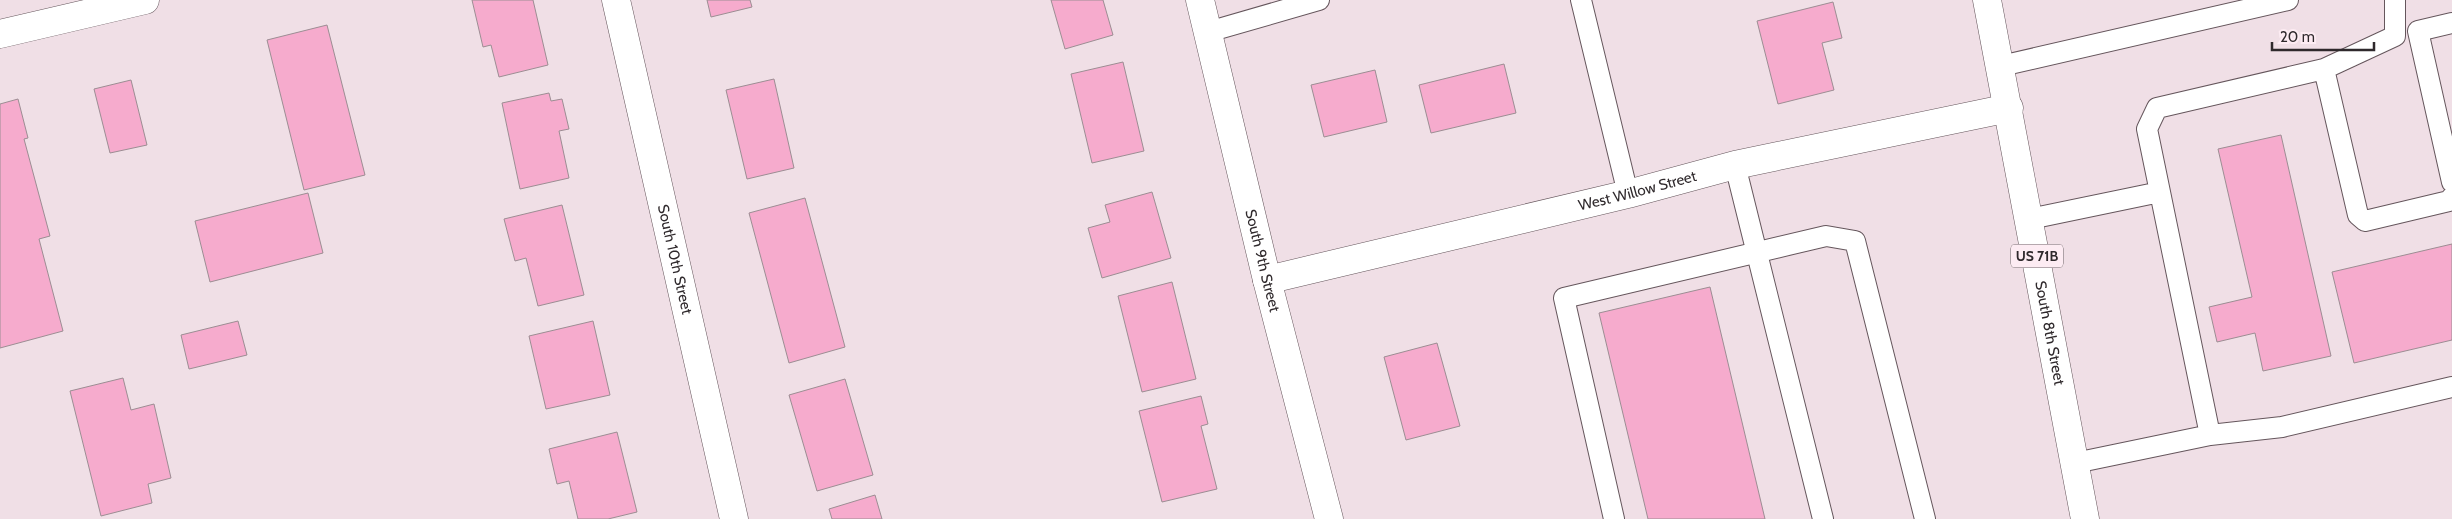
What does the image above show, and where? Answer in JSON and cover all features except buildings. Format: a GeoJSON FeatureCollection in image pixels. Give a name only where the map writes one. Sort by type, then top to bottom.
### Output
{"type":"FeatureCollection","features":[{"type":"Feature","properties":{"kind":"street"},"geometry":{"type":"LineString","coordinates":[[0,34],[145,0]]}},
{"type":"Feature","properties":{"kind":"street","name":"South 10th Street"},"geometry":{"type":"LineString","coordinates":[[616,0],[734,519]]}},
{"type":"Feature","properties":{"kind":"street","name":"South 9th Street"},"geometry":{"type":"LineString","coordinates":[[1200,0],[1268,280],[1329,519]]}},
{"type":"Feature","properties":{"kind":"street","name":"South 8th Street"},"geometry":{"type":"LineString","coordinates":[[1987,0],[2086,519]]}},
{"type":"Feature","properties":{"kind":"street","name":"West Willow Street"},"geometry":{"type":"LineString","coordinates":[[1268,280],[1628,194],[1735,165],[2009,108]]}},
{"type":"Feature","properties":{"kind":"lane"},"geometry":{"type":"LineString","coordinates":[[1208,32],[1319,0]]}},
{"type":"Feature","properties":{"kind":"lane"},"geometry":{"type":"LineString","coordinates":[[1581,0],[1628,194]]}},
{"type":"Feature","properties":{"kind":"lane"},"geometry":{"type":"LineString","coordinates":[[2000,66],[2288,0]]}},
{"type":"Feature","properties":{"kind":"lane"},"geometry":{"type":"LineString","coordinates":[[2395,0],[2395,36]]}},
{"type":"Feature","properties":{"kind":"lane"},"geometry":{"type":"LineString","coordinates":[[2210,436],[2147,129],[2157,108],[2324,69],[2395,36],[2452,23]]}},
{"type":"Feature","properties":{"kind":"lane"},"geometry":{"type":"LineString","coordinates":[[2418,31],[2452,182]]}},
{"type":"Feature","properties":{"kind":"lane"},"geometry":{"type":"LineString","coordinates":[[2324,69],[2358,215],[2365,221],[2450,202],[2452,197]]}},
{"type":"Feature","properties":{"kind":"lane"},"geometry":{"type":"LineString","coordinates":[[1735,165],[1823,519]]}},
{"type":"Feature","properties":{"kind":"lane"},"geometry":{"type":"LineString","coordinates":[[2030,219],[2160,192]]}},
{"type":"Feature","properties":{"kind":"lane"},"geometry":{"type":"LineString","coordinates":[[1614,519],[1564,298],[1826,236],[1855,241],[1925,519]]}},
{"type":"Feature","properties":{"kind":"lane"},"geometry":{"type":"LineString","coordinates":[[2075,463],[2210,436],[2282,427],[2452,387]]}}]}
